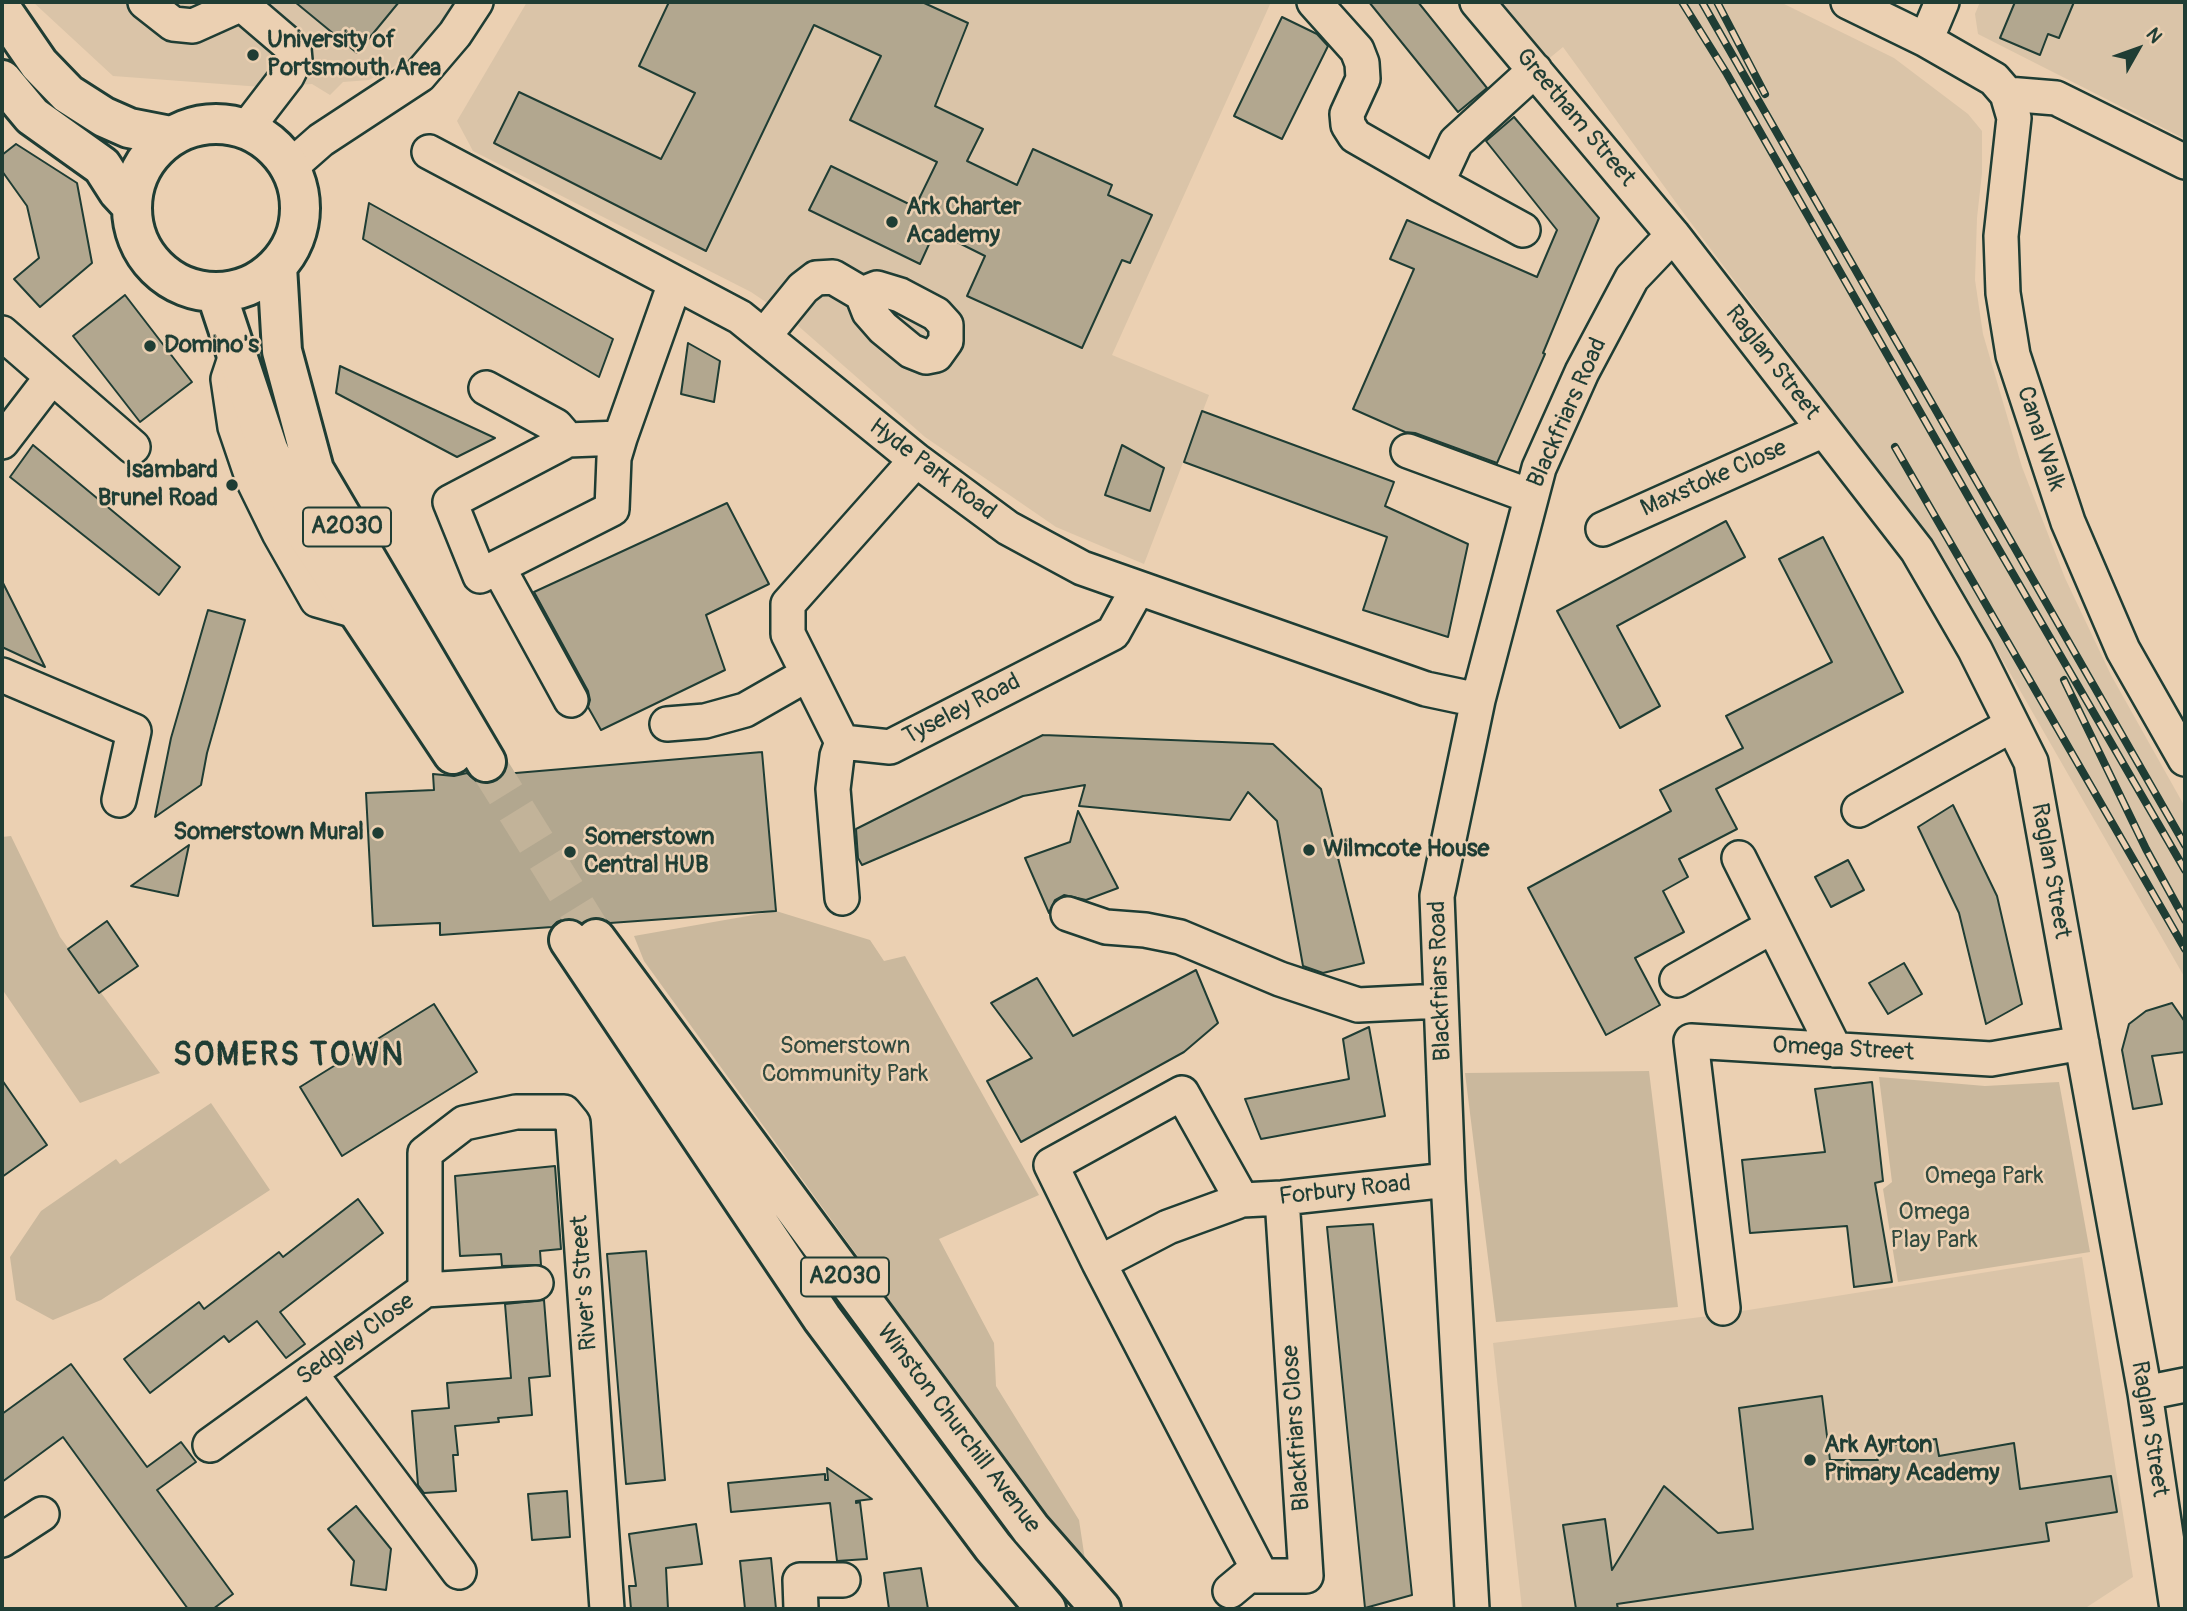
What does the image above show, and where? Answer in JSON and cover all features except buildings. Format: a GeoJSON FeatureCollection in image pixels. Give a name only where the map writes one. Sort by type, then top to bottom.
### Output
{"type":"FeatureCollection","features":[{"type":"Feature","properties":{"kind":"main road"},"geometry":{"type":"LineString","coordinates":[[2,10],[39,64],[68,94],[104,117],[129,128],[170,136]]}},
{"type":"Feature","properties":{"kind":"main road"},"geometry":{"type":"LineString","coordinates":[[2,80],[32,117],[102,166],[131,205]]}},
{"type":"Feature","properties":{"kind":"main road"},"geometry":{"type":"LineString","coordinates":[[212,123],[247,128],[273,145],[298,187],[300,220],[291,246],[277,266],[263,278],[244,287],[216,292],[185,286],[165,275],[150,260],[137,237],[131,205],[135,183],[154,149],[170,136],[189,127],[212,123]]}},
{"type":"Feature","properties":{"kind":"main road","name":"A2030"},"geometry":{"type":"LineString","coordinates":[[216,292],[268,449],[307,535],[359,612],[473,763],[314,470],[282,351],[277,266]]}},
{"type":"Feature","properties":{"kind":"main road","name":"Winston Churchill Avenue"},"geometry":{"type":"LineString","coordinates":[[1046,1609],[993,1547],[822,1318],[582,939],[1031,1528],[1101,1609]]}},
{"type":"Feature","properties":{"kind":"street"},"geometry":{"type":"LineString","coordinates":[[145,2],[173,24],[193,26],[240,3],[294,49],[295,61],[287,76],[247,128]]}},
{"type":"Feature","properties":{"kind":"street"},"geometry":{"type":"LineString","coordinates":[[288,169],[321,140],[420,75],[455,34],[475,2]]}},
{"type":"Feature","properties":{"kind":"street"},"geometry":{"type":"LineString","coordinates":[[1314,2],[1356,50],[1362,63],[1363,79],[1347,114],[1348,125],[1355,136],[1522,230]]}},
{"type":"Feature","properties":{"kind":"street","name":"Greetham Street"},"geometry":{"type":"LineString","coordinates":[[1477,2],[1673,235]]}},
{"type":"Feature","properties":{"kind":"street"},"geometry":{"type":"LineString","coordinates":[[1848,2],[1926,40],[1994,79],[2007,94],[2056,98],[2185,162]]}},
{"type":"Feature","properties":{"kind":"street"},"geometry":{"type":"LineString","coordinates":[[1926,40],[1942,2]]}},
{"type":"Feature","properties":{"kind":"street"},"geometry":{"type":"LineString","coordinates":[[1437,183],[1456,142],[1535,70]]}},
{"type":"Feature","properties":{"kind":"street","name":"Canal Walk"},"geometry":{"type":"LineString","coordinates":[[2007,94],[2014,118],[2001,236],[2003,293],[2013,355],[2067,522],[2123,650],[2185,759]]}},
{"type":"Feature","properties":{"kind":"street","name":"Hyde Park Road"},"geometry":{"type":"LineString","coordinates":[[429,152],[740,317],[916,460],[1008,527],[1082,568],[1426,688],[1478,700]]}},
{"type":"Feature","properties":{"kind":"street","name":"Raglan Street"},"geometry":{"type":"LineString","coordinates":[[1673,235],[1917,550],[1975,650],[2031,762],[2145,1393],[2177,1609]]}},
{"type":"Feature","properties":{"kind":"street","name":"Blackfriars Road"},"geometry":{"type":"LineString","coordinates":[[1472,1609],[1448,1180],[1437,897],[1478,700],[1539,468],[1582,372],[1632,278],[1673,235]]}},
{"type":"Feature","properties":{"kind":"street"},"geometry":{"type":"LineString","coordinates":[[764,336],[803,288],[816,278],[833,277],[862,294]]}},
{"type":"Feature","properties":{"kind":"street"},"geometry":{"type":"LineString","coordinates":[[620,438],[568,440],[450,502],[480,576],[612,509],[614,458],[675,283]]}},
{"type":"Feature","properties":{"kind":"street"},"geometry":{"type":"LineString","coordinates":[[2,333],[133,447]]}},
{"type":"Feature","properties":{"kind":"street"},"geometry":{"type":"LineString","coordinates":[[2,442],[51,377]]}},
{"type":"Feature","properties":{"kind":"street"},"geometry":{"type":"LineString","coordinates":[[486,388],[556,426],[568,440]]}},
{"type":"Feature","properties":{"kind":"street","name":"Maxstoke Close"},"geometry":{"type":"LineString","coordinates":[[1604,529],[1824,430]]}},
{"type":"Feature","properties":{"kind":"street"},"geometry":{"type":"LineString","coordinates":[[1408,451],[1530,496]]}},
{"type":"Feature","properties":{"kind":"street"},"geometry":{"type":"LineString","coordinates":[[842,898],[832,789],[837,755],[842,742],[788,634],[788,604],[916,460]]}},
{"type":"Feature","properties":{"kind":"street"},"geometry":{"type":"LineString","coordinates":[[498,567],[571,700]]}},
{"type":"Feature","properties":{"kind":"street","name":"Tyseley Road"},"geometry":{"type":"LineString","coordinates":[[842,742],[890,747],[1113,633],[1139,588]]}},
{"type":"Feature","properties":{"kind":"street"},"geometry":{"type":"LineString","coordinates":[[667,724],[705,721],[745,710],[808,674]]}},
{"type":"Feature","properties":{"kind":"street"},"geometry":{"type":"LineString","coordinates":[[2,675],[134,731],[119,800]]}},
{"type":"Feature","properties":{"kind":"street"},"geometry":{"type":"LineString","coordinates":[[1859,810],[2012,725]]}},
{"type":"Feature","properties":{"kind":"street"},"geometry":{"type":"LineString","coordinates":[[1739,858],[1835,1050]]}},
{"type":"Feature","properties":{"kind":"street"},"geometry":{"type":"LineString","coordinates":[[1068,915],[1105,928],[1145,930],[1180,937],[1280,979],[1358,1005],[1441,1001]]}},
{"type":"Feature","properties":{"kind":"street"},"geometry":{"type":"LineString","coordinates":[[1677,980],[1773,926]]}},
{"type":"Feature","properties":{"kind":"street","name":"Omega Street"},"geometry":{"type":"LineString","coordinates":[[1723,1308],[1691,1041],[1991,1059],[2082,1042]]}},
{"type":"Feature","properties":{"kind":"street"},"geometry":{"type":"LineString","coordinates":[[1242,1200],[1182,1093],[1051,1165],[1099,1264],[1261,1575]]}},
{"type":"Feature","properties":{"kind":"street","name":"River's Street"},"geometry":{"type":"LineString","coordinates":[[425,1153],[464,1122],[516,1112],[564,1112],[573,1123],[607,1609]]}},
{"type":"Feature","properties":{"kind":"street","name":"Sedgley Close"},"geometry":{"type":"LineString","coordinates":[[210,1445],[425,1290],[425,1153]]}},
{"type":"Feature","properties":{"kind":"street","name":"Forbury Road"},"geometry":{"type":"LineString","coordinates":[[1099,1264],[1168,1227],[1242,1200],[1448,1180]]}},
{"type":"Feature","properties":{"kind":"street","name":"Blackfriars Close"},"geometry":{"type":"LineString","coordinates":[[1230,1591],[1248,1576],[1307,1576],[1282,1198]]}},
{"type":"Feature","properties":{"kind":"street"},"geometry":{"type":"LineString","coordinates":[[425,1290],[536,1283]]}},
{"type":"Feature","properties":{"kind":"street"},"geometry":{"type":"LineString","coordinates":[[310,1373],[459,1572]]}},
{"type":"Feature","properties":{"kind":"street"},"geometry":{"type":"LineString","coordinates":[[2145,1393],[2185,1385]]}},
{"type":"Feature","properties":{"kind":"street"},"geometry":{"type":"LineString","coordinates":[[2,1539],[42,1514]]}},
{"type":"Feature","properties":{"kind":"street"},"geometry":{"type":"LineString","coordinates":[[801,1609],[800,1580],[843,1580]]}},
{"type":"Feature","properties":{"kind":"shaded area","name":"University of Portsmouth Area"},"geometry":{"type":"Polygon","coordinates":[[[33,2],[476,2],[455,34],[369,80],[343,82],[330,95],[312,84],[262,87],[113,76],[33,2]]]}},
{"type":"Feature","properties":{"kind":"shaded area","name":"Ark Charter Academy"},"geometry":{"type":"Polygon","coordinates":[[[527,2],[1271,2],[1112,355],[1209,395],[1144,564],[1056,527],[925,437],[788,317],[751,292],[473,151],[457,121],[527,2]]]}},
{"type":"Feature","properties":{"kind":"shaded area"},"geometry":{"type":"Polygon","coordinates":[[[1477,2],[1780,2],[1894,58],[1968,114],[1982,131],[1975,280],[1983,334],[2022,467],[2065,578],[2111,675],[2185,807],[2185,978],[1944,558],[1685,215],[1563,47],[1535,70],[1477,2]]]}},
{"type":"Feature","properties":{"kind":"shaded area"},"geometry":{"type":"Polygon","coordinates":[[[1980,2],[2185,2],[2185,139],[1978,34],[1975,14],[1980,2]]]}},
{"type":"Feature","properties":{"kind":"shaded area","name":"Ark Ayrton Primary Academy"},"geometry":{"type":"Polygon","coordinates":[[[2082,1257],[2133,1577],[2084,1609],[1522,1609],[1493,1343],[1717,1315],[2082,1257]]]}},
{"type":"Feature","properties":{"kind":"green space"},"geometry":{"type":"Polygon","coordinates":[[[11,836],[60,937],[160,1073],[80,1103],[2,989],[2,837],[11,836]]]}},
{"type":"Feature","properties":{"kind":"green space","name":"Somerstown Community Park"},"geometry":{"type":"Polygon","coordinates":[[[776,911],[870,940],[884,961],[905,956],[1039,1195],[939,1239],[994,1343],[996,1386],[1079,1520],[1087,1573],[644,961],[634,936],[776,911]]]}},
{"type":"Feature","properties":{"kind":"green space"},"geometry":{"type":"Polygon","coordinates":[[[1649,1071],[1678,1307],[1496,1322],[1465,1073],[1649,1071]]]}},
{"type":"Feature","properties":{"kind":"green space","name":"Omega Park"},"geometry":{"type":"Polygon","coordinates":[[[1879,1077],[1985,1086],[2059,1082],[2090,1252],[1898,1282],[1883,1189],[1892,1182],[1879,1077]]]}},
{"type":"Feature","properties":{"kind":"green space"},"geometry":{"type":"Polygon","coordinates":[[[211,1103],[270,1190],[101,1300],[53,1320],[16,1300],[10,1257],[41,1211],[116,1159],[120,1164],[211,1103]]]}},
{"type":"Feature","properties":{"kind":"tunnel"},"geometry":{"type":"LineString","coordinates":[[486,762],[596,939]]}},
{"type":"Feature","properties":{"kind":"railway"},"geometry":{"type":"LineString","coordinates":[[1682,2],[1727,74],[2185,870]]}},
{"type":"Feature","properties":{"kind":"railway"},"geometry":{"type":"LineString","coordinates":[[1702,2],[2185,845]]}},
{"type":"Feature","properties":{"kind":"railway"},"geometry":{"type":"LineString","coordinates":[[1717,2],[1765,94]]}},
{"type":"Feature","properties":{"kind":"railway"},"geometry":{"type":"LineString","coordinates":[[1895,447],[2185,949]]}},
{"type":"Feature","properties":{"kind":"railway"},"geometry":{"type":"LineString","coordinates":[[2064,680],[2146,849],[2185,920]]}},
{"type":"Feature","properties":{"kind":"place","name":"University of Portsmouth Area"},"geometry":{"type":"Point","coordinates":[253,55]}},
{"type":"Feature","properties":{"kind":"place","name":"Ark Charter Academy"},"geometry":{"type":"Point","coordinates":[892,222]}},
{"type":"Feature","properties":{"kind":"place","name":"Domino's"},"geometry":{"type":"Point","coordinates":[150,346]}},
{"type":"Feature","properties":{"kind":"place","name":"Isambard Brunel Road"},"geometry":{"type":"Point","coordinates":[232,485]}},
{"type":"Feature","properties":{"kind":"place","name":"Somerstown Mural"},"geometry":{"type":"Point","coordinates":[378,833]}},
{"type":"Feature","properties":{"kind":"place","name":"Wilmcote House"},"geometry":{"type":"Point","coordinates":[1309,850]}},
{"type":"Feature","properties":{"kind":"place","name":"Somerstown Central HUB"},"geometry":{"type":"Point","coordinates":[570,852]}},
{"type":"Feature","properties":{"kind":"place","name":"Ark Ayrton Primary Academy"},"geometry":{"type":"Point","coordinates":[1810,1460]}},
{"type":"Feature","properties":{"kind":"district","name":"SOMERS TOWN"},"geometry":{"type":"Point","coordinates":[289,1057]}},
{"type":"Feature","properties":{"kind":"park label","name":"Omega Play Park"},"geometry":{"type":"Point","coordinates":[1934,1227]}}]}
